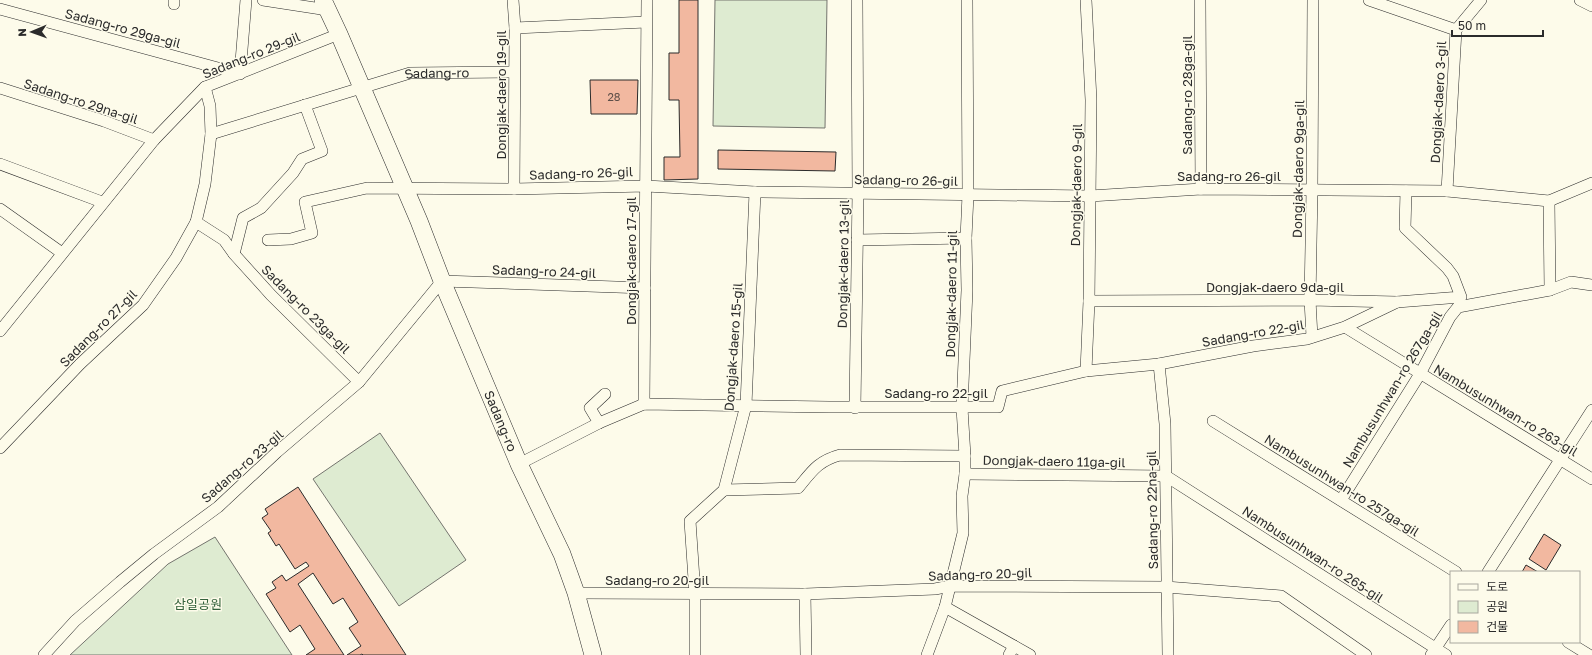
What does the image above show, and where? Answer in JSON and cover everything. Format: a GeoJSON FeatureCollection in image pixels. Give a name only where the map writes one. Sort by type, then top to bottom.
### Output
{"type":"FeatureCollection","features":[{"type":"Feature","properties":{"kind":"main road","name":"Sadang-ro"},"geometry":{"type":"LineString","coordinates":[[326,5],[405,188],[442,281],[519,464],[562,554],[576,593],[593,655]]}},
{"type":"Feature","properties":{"kind":"street"},"geometry":{"type":"LineString","coordinates":[[240,74],[246,0]]}},
{"type":"Feature","properties":{"kind":"street"},"geometry":{"type":"LineString","coordinates":[[263,0],[326,5]]}},
{"type":"Feature","properties":{"kind":"street","name":"Dongjak-daero 19-gil"},"geometry":{"type":"LineString","coordinates":[[513,0],[515,28],[514,189]]}},
{"type":"Feature","properties":{"kind":"street","name":"Dongjak-daero 17-gil"},"geometry":{"type":"LineString","coordinates":[[644,404],[647,0]]}},
{"type":"Feature","properties":{"kind":"street","name":"Dongjak-daero 13-gil"},"geometry":{"type":"LineString","coordinates":[[855,408],[858,193],[857,0]]}},
{"type":"Feature","properties":{"kind":"street","name":"Dongjak-daero 11-gil"},"geometry":{"type":"LineString","coordinates":[[928,655],[945,607],[963,533],[962,496],[965,474],[965,456],[962,408],[967,290],[966,238],[968,195],[967,0]]}},
{"type":"Feature","properties":{"kind":"street","name":"Dongjak-daero 9-gil"},"geometry":{"type":"LineString","coordinates":[[1086,0],[1091,100],[1089,301],[1086,371]]}},
{"type":"Feature","properties":{"kind":"street","name":"Sadang-ro 28ga-gil"},"geometry":{"type":"LineString","coordinates":[[1200,0],[1201,189]]}},
{"type":"Feature","properties":{"kind":"street","name":"Dongjak-daero 9ga-gil"},"geometry":{"type":"LineString","coordinates":[[1312,338],[1310,300],[1313,0]]}},
{"type":"Feature","properties":{"kind":"street"},"geometry":{"type":"LineString","coordinates":[[1369,0],[1456,30]]}},
{"type":"Feature","properties":{"kind":"street","name":"Dongjak-daero 3-gil"},"geometry":{"type":"LineString","coordinates":[[1447,191],[1456,30],[1481,0]]}},
{"type":"Feature","properties":{"kind":"street"},"geometry":{"type":"LineString","coordinates":[[1580,0],[1592,6]]}},
{"type":"Feature","properties":{"kind":"street","name":"Sadang-ro 29ga-gil"},"geometry":{"type":"LineString","coordinates":[[0,9],[240,74]]}},
{"type":"Feature","properties":{"kind":"street"},"geometry":{"type":"LineString","coordinates":[[515,28],[646,22]]}},
{"type":"Feature","properties":{"kind":"street","name":"Sadang-ro 29-gil"},"geometry":{"type":"LineString","coordinates":[[0,331],[102,202],[154,140],[205,87],[339,34]]}},
{"type":"Feature","properties":{"kind":"street","name":"Sadang-ro"},"geometry":{"type":"LineString","coordinates":[[362,88],[410,72],[514,72]]}},
{"type":"Feature","properties":{"kind":"street","name":"Sadang-ro 27-gil"},"geometry":{"type":"LineString","coordinates":[[0,448],[80,364],[143,305],[176,258],[196,222],[205,184],[211,134],[210,106],[205,87]]}},
{"type":"Feature","properties":{"kind":"street","name":"Sadang-ro 29na-gil"},"geometry":{"type":"LineString","coordinates":[[0,88],[104,121],[154,140]]}},
{"type":"Feature","properties":{"kind":"street"},"geometry":{"type":"LineString","coordinates":[[211,134],[362,88]]}},
{"type":"Feature","properties":{"kind":"street"},"geometry":{"type":"LineString","coordinates":[[234,254],[243,218],[261,208],[293,173],[302,159],[322,151],[305,105]]}},
{"type":"Feature","properties":{"kind":"street"},"geometry":{"type":"LineString","coordinates":[[0,164],[102,202]]}},
{"type":"Feature","properties":{"kind":"street","name":"Sadang-ro 26-gil"},"geometry":{"type":"LineString","coordinates":[[405,188],[514,189],[646,186],[755,192],[1090,196],[1201,189],[1447,191],[1549,201],[1592,184]]}},
{"type":"Feature","properties":{"kind":"street"},"geometry":{"type":"LineString","coordinates":[[268,240],[291,239],[312,233],[305,202],[367,188],[405,188]]}},
{"type":"Feature","properties":{"kind":"street","name":"Dongjak-daero 9da-gil"},"geometry":{"type":"LineString","coordinates":[[1089,301],[1310,300],[1397,302],[1461,297],[1453,276],[1447,268],[1405,228],[1406,191]]}},
{"type":"Feature","properties":{"kind":"street","name":"Dongjak-daero 15-gil"},"geometry":{"type":"LineString","coordinates":[[724,490],[746,405],[755,192]]}},
{"type":"Feature","properties":{"kind":"street"},"geometry":{"type":"LineString","coordinates":[[1549,201],[1550,290]]}},
{"type":"Feature","properties":{"kind":"street"},"geometry":{"type":"LineString","coordinates":[[0,209],[62,253]]}},
{"type":"Feature","properties":{"kind":"street","name":"Sadang-ro 23ga-gil"},"geometry":{"type":"LineString","coordinates":[[196,222],[224,240],[234,254],[304,328],[360,382]]}},
{"type":"Feature","properties":{"kind":"street"},"geometry":{"type":"LineString","coordinates":[[857,240],[966,238]]}},
{"type":"Feature","properties":{"kind":"street","name":"Sadang-ro 24-gil"},"geometry":{"type":"LineString","coordinates":[[442,281],[645,288]]}},
{"type":"Feature","properties":{"kind":"street","name":"Sadang-ro 23-gil"},"geometry":{"type":"LineString","coordinates":[[44,655],[76,621],[120,582],[154,554],[218,506],[277,452],[360,382],[442,281]]}},
{"type":"Feature","properties":{"kind":"street","name":"Nambusunhwan-ro 267ga-gil"},"geometry":{"type":"LineString","coordinates":[[1341,500],[1420,374],[1450,317],[1458,306],[1550,290],[1571,282],[1592,285]]}},
{"type":"Feature","properties":{"kind":"street","name":"Sadang-ro 22-gil"},"geometry":{"type":"LineString","coordinates":[[519,464],[599,423],[644,404],[855,408],[998,407],[1002,391],[1086,371],[1159,364],[1253,346],[1312,338],[1345,327],[1397,302]]}},
{"type":"Feature","properties":{"kind":"street","name":"Nambusunhwan-ro 263-gil"},"geometry":{"type":"LineString","coordinates":[[1345,327],[1592,479]]}},
{"type":"Feature","properties":{"kind":"street","name":"Sadang-ro 22na-gil"},"geometry":{"type":"LineString","coordinates":[[1159,364],[1164,424],[1166,476],[1166,587],[1168,655]]}},
{"type":"Feature","properties":{"kind":"street"},"geometry":{"type":"LineString","coordinates":[[599,423],[590,408],[605,394]]}},
{"type":"Feature","properties":{"kind":"street"},"geometry":{"type":"LineString","coordinates":[[1489,571],[1592,410]]}},
{"type":"Feature","properties":{"kind":"street","name":"Nambusunhwan-ro 257ga-gil"},"geometry":{"type":"LineString","coordinates":[[1213,421],[1454,571]]}},
{"type":"Feature","properties":{"kind":"street"},"geometry":{"type":"LineString","coordinates":[[695,655],[695,594],[690,521],[724,490],[798,488],[814,469],[827,458],[840,455],[965,456]]}},
{"type":"Feature","properties":{"kind":"street","name":"Dongjak-daero 11ga-gil"},"geometry":{"type":"LineString","coordinates":[[965,474],[1166,476]]}},
{"type":"Feature","properties":{"kind":"street","name":"Nambusunhwan-ro 265-gil"},"geometry":{"type":"LineString","coordinates":[[1166,476],[1433,652],[1446,655]]}},
{"type":"Feature","properties":{"kind":"street","name":"Sadang-ro 20-gil"},"geometry":{"type":"LineString","coordinates":[[576,593],[805,594],[935,589],[950,586],[1166,587],[1281,596],[1366,655]]}},
{"type":"Feature","properties":{"kind":"street"},"geometry":{"type":"LineString","coordinates":[[805,594],[806,655]]}},
{"type":"Feature","properties":{"kind":"street"},"geometry":{"type":"LineString","coordinates":[[945,607],[1011,650],[1030,655]]}},
{"type":"Feature","properties":{"kind":"street"},"geometry":{"type":"LineString","coordinates":[[1433,652],[1450,626]]}},
{"type":"Feature","properties":{"kind":"street"},"geometry":{"type":"LineString","coordinates":[[1570,643],[1589,655]]}},
{"type":"Feature","properties":{"kind":"green space"},"geometry":{"type":"Polygon","coordinates":[[[715,0],[827,0],[825,128],[713,126],[715,0]]]}},
{"type":"Feature","properties":{"kind":"green space"},"geometry":{"type":"Polygon","coordinates":[[[380,433],[466,560],[399,606],[313,479],[380,433]]]}},
{"type":"Feature","properties":{"kind":"green space","name":"삼일공원"},"geometry":{"type":"Polygon","coordinates":[[[215,537],[292,655],[70,655],[168,564],[215,537]]]}},
{"type":"Feature","properties":{"kind":"building"},"geometry":{"type":"Polygon","coordinates":[[[679,0],[698,0],[698,179],[664,180],[664,157],[680,157],[679,100],[669,100],[669,53],[679,53],[679,0]]]}},
{"type":"Feature","properties":{"kind":"building"},"geometry":{"type":"Polygon","coordinates":[[[590,80],[638,80],[637,114],[591,114],[590,80]]]}},
{"type":"Feature","properties":{"kind":"building"},"geometry":{"type":"Polygon","coordinates":[[[718,150],[836,152],[835,171],[718,169],[718,150]]]}},
{"type":"Feature","properties":{"kind":"building"},"geometry":{"type":"Polygon","coordinates":[[[298,487],[406,655],[347,655],[361,646],[349,628],[358,622],[343,598],[333,604],[313,573],[298,584],[344,655],[306,655],[315,649],[300,625],[290,632],[266,594],[276,588],[272,582],[282,575],[286,581],[309,566],[306,562],[295,569],[279,544],[276,546],[268,533],[271,531],[262,518],[268,514],[265,509],[298,487]]]}},
{"type":"Feature","properties":{"kind":"building"},"geometry":{"type":"Polygon","coordinates":[[[1544,534],[1561,545],[1546,570],[1529,559],[1544,534]]]}},
{"type":"Feature","properties":{"kind":"building"},"geometry":{"type":"Polygon","coordinates":[[[1526,565],[1536,571],[1523,571],[1526,565]]]}}]}
